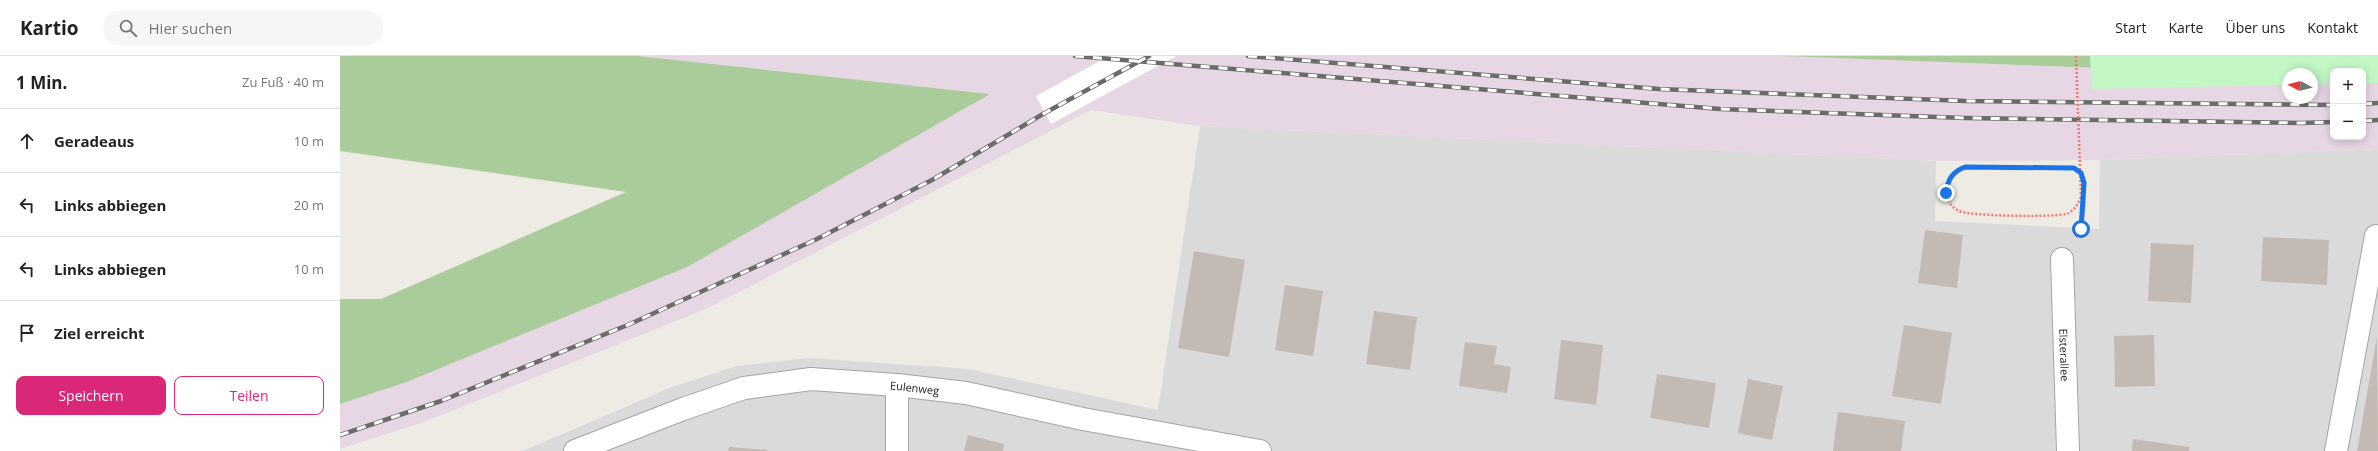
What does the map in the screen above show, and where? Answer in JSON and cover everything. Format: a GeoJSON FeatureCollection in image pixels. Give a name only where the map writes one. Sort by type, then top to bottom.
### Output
{"type":"FeatureCollection","features":[{"type":"Feature","properties":{"kind":"street"},"geometry":{"type":"LineString","coordinates":[[2336,451],[2376,236]]}},
{"type":"Feature","properties":{"kind":"street","name":"Elsterallee"},"geometry":{"type":"LineString","coordinates":[[2062,259],[2068,451]]}},
{"type":"Feature","properties":{"kind":"street","name":"Eulenweg"},"geometry":{"type":"LineString","coordinates":[[575,451],[683,409],[744,388],[811,380],[897,385],[966,392],[1083,419],[1260,451]]}},
{"type":"Feature","properties":{"kind":"street"},"geometry":{"type":"LineString","coordinates":[[897,385],[897,451]]}},
{"type":"Feature","properties":{"kind":"path"},"geometry":{"type":"LineString","coordinates":[[2076,56],[2081,173],[2081,196],[2078,205],[2068,213],[2060,215],[2010,215],[1960,212],[1952,206],[1946,193],[1948,181],[1955,171],[1965,167],[2074,168],[2081,173],[2084,183],[2081,229]]}},
{"type":"Feature","properties":{"kind":"shaded area"},"geometry":{"type":"Polygon","coordinates":[[[638,56],[1784,56],[2127,69],[2378,59],[2378,149],[2100,160],[1936,161],[1200,126],[1091,110],[708,308],[424,422],[340,449],[340,404],[404,383],[990,94],[638,56]]]}},
{"type":"Feature","properties":{"kind":"shaded area"},"geometry":{"type":"Polygon","coordinates":[[[1200,126],[1936,161],[1935,221],[2099,229],[2100,160],[2378,149],[2378,451],[523,451],[672,387],[737,366],[808,358],[969,369],[1158,410],[1200,126]]]}},
{"type":"Feature","properties":{"kind":"green space"},"geometry":{"type":"Polygon","coordinates":[[[340,56],[638,56],[990,94],[687,267],[404,383],[340,404],[340,299],[381,299],[626,192],[340,151],[340,56]]]}},
{"type":"Feature","properties":{"kind":"green space"},"geometry":{"type":"Polygon","coordinates":[[[1784,56],[2378,56],[2378,59],[2127,69],[1784,56]]]}},
{"type":"Feature","properties":{"kind":"green space"},"geometry":{"type":"Polygon","coordinates":[[[2090,56],[2378,56],[2378,83],[2366,84],[2366,68],[2330,68],[2330,84],[2318,85],[2318,68],[2282,68],[2282,85],[2092,89],[2090,56]]]}},
{"type":"Feature","properties":{"kind":"pier"},"geometry":{"type":"Polygon","coordinates":[[[1109,56],[1176,56],[1051,124],[1036,96],[1109,56]]]}},
{"type":"Feature","properties":{"kind":"building"},"geometry":{"type":"Polygon","coordinates":[[[1925,230],[1963,235],[1957,288],[1918,283],[1925,230]]]}},
{"type":"Feature","properties":{"kind":"building"},"geometry":{"type":"Polygon","coordinates":[[[2263,237],[2329,240],[2327,285],[2261,281],[2263,237]]]}},
{"type":"Feature","properties":{"kind":"building"},"geometry":{"type":"Polygon","coordinates":[[[2151,243],[2194,245],[2191,303],[2148,301],[2151,243]]]}},
{"type":"Feature","properties":{"kind":"building"},"geometry":{"type":"Polygon","coordinates":[[[1194,251],[1245,260],[1229,357],[1178,348],[1194,251]]]}},
{"type":"Feature","properties":{"kind":"building"},"geometry":{"type":"Polygon","coordinates":[[[1285,285],[1323,291],[1313,356],[1275,350],[1285,285]]]}},
{"type":"Feature","properties":{"kind":"building"},"geometry":{"type":"Polygon","coordinates":[[[1374,311],[1417,317],[1410,370],[1366,364],[1374,311]]]}},
{"type":"Feature","properties":{"kind":"building"},"geometry":{"type":"Polygon","coordinates":[[[1904,325],[1952,333],[1941,404],[1892,396],[1904,325]]]}},
{"type":"Feature","properties":{"kind":"building"},"geometry":{"type":"Polygon","coordinates":[[[2154,335],[2155,386],[2115,387],[2114,336],[2154,335]]]}},
{"type":"Feature","properties":{"kind":"building"},"geometry":{"type":"Polygon","coordinates":[[[2377,336],[2378,451],[2357,451],[2377,336]]]}},
{"type":"Feature","properties":{"kind":"building"},"geometry":{"type":"Polygon","coordinates":[[[1561,340],[1603,345],[1596,405],[1554,399],[1561,340]]]}},
{"type":"Feature","properties":{"kind":"building"},"geometry":{"type":"Polygon","coordinates":[[[1465,342],[1497,346],[1494,364],[1511,367],[1507,393],[1459,386],[1465,342]]]}},
{"type":"Feature","properties":{"kind":"building"},"geometry":{"type":"Polygon","coordinates":[[[1657,374],[1716,383],[1709,428],[1650,418],[1657,374]]]}},
{"type":"Feature","properties":{"kind":"building"},"geometry":{"type":"Polygon","coordinates":[[[1748,379],[1783,386],[1772,440],[1738,433],[1748,379]]]}},
{"type":"Feature","properties":{"kind":"building"},"geometry":{"type":"Polygon","coordinates":[[[1838,412],[1905,421],[1901,451],[1833,451],[1838,412]]]}},
{"type":"Feature","properties":{"kind":"building"},"geometry":{"type":"Polygon","coordinates":[[[968,435],[1004,444],[1003,451],[964,451],[968,435]]]}},
{"type":"Feature","properties":{"kind":"building"},"geometry":{"type":"Polygon","coordinates":[[[2133,439],[2189,447],[2189,451],[2132,451],[2133,439]]]}},
{"type":"Feature","properties":{"kind":"building"},"geometry":{"type":"Polygon","coordinates":[[[729,447],[767,450],[767,451],[728,451],[729,447]]]}},
{"type":"Feature","properties":{"kind":"railway"},"geometry":{"type":"LineString","coordinates":[[1075,56],[1720,109],[1965,118],[2301,123],[2330,122]]}},
{"type":"Feature","properties":{"kind":"railway"},"geometry":{"type":"LineString","coordinates":[[340,435],[441,401],[630,324],[817,239],[932,180],[1043,114],[1149,56]]}},
{"type":"Feature","properties":{"kind":"railway"},"geometry":{"type":"LineString","coordinates":[[1248,56],[1659,89],[1966,101],[2330,105]]}},
{"type":"Feature","properties":{"kind":"railway"},"geometry":{"type":"LineString","coordinates":[[2366,104],[2378,103]]}},
{"type":"Feature","properties":{"kind":"railway"},"geometry":{"type":"LineString","coordinates":[[2366,121],[2378,120]]}},
{"type":"Feature","properties":{"kind":"route"},"geometry":{"type":"LineString","coordinates":[[1946,193],[1948,181],[1955,171],[1965,167],[2074,168],[2081,173],[2084,183],[2081,229]]}}]}
